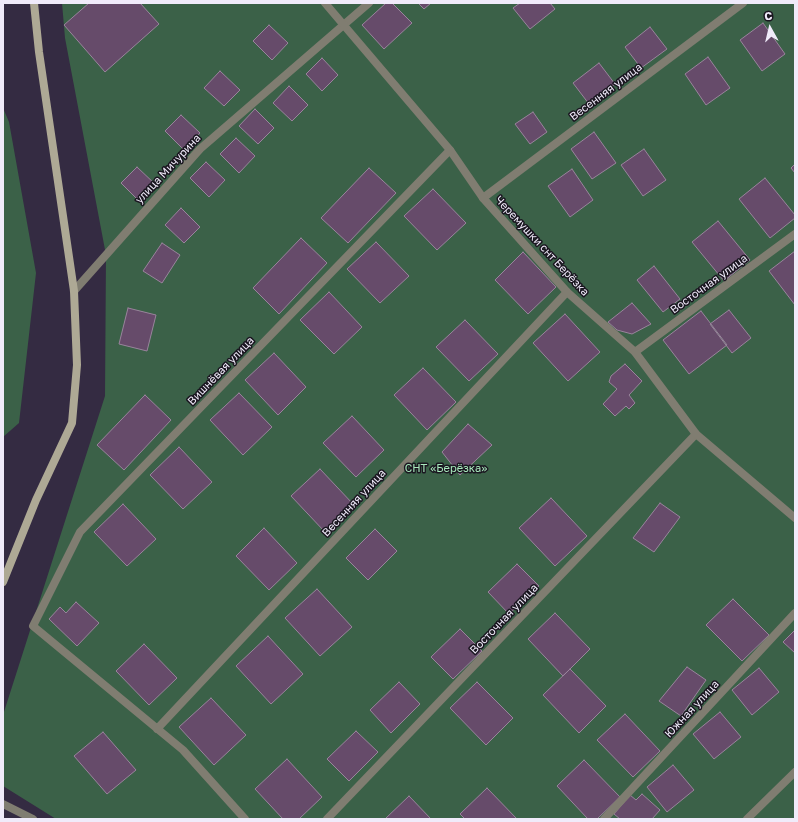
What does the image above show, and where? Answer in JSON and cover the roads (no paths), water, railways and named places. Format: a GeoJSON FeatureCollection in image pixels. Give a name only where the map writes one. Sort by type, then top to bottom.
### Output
{"type":"FeatureCollection","features":[{"type":"Feature","properties":{"kind":"street"},"geometry":{"type":"LineString","coordinates":[[3,582],[36,500],[72,423],[77,365],[74,291],[39,52],[34,3]]}},
{"type":"Feature","properties":{"kind":"street","name":"Черемушки снт Берёзка"},"geometry":{"type":"LineString","coordinates":[[325,3],[450,150],[483,198],[567,292],[636,352],[696,434],[795,518]]}},
{"type":"Feature","properties":{"kind":"street"},"geometry":{"type":"LineString","coordinates":[[343,25],[369,3]]}},
{"type":"Feature","properties":{"kind":"street","name":"Весенняя улица"},"geometry":{"type":"LineString","coordinates":[[483,198],[743,3]]}},
{"type":"Feature","properties":{"kind":"street","name":"улица Мичурина"},"geometry":{"type":"LineString","coordinates":[[74,291],[200,149],[343,25]]}},
{"type":"Feature","properties":{"kind":"street","name":"Вишнёвая улица"},"geometry":{"type":"LineString","coordinates":[[157,729],[33,626],[80,532],[450,150]]}},
{"type":"Feature","properties":{"kind":"street","name":"Восточная улица"},"geometry":{"type":"LineString","coordinates":[[636,352],[795,234]]}},
{"type":"Feature","properties":{"kind":"street","name":"Весенняя улица"},"geometry":{"type":"LineString","coordinates":[[157,729],[567,292]]}},
{"type":"Feature","properties":{"kind":"street","name":"Восточная улица"},"geometry":{"type":"LineString","coordinates":[[327,819],[696,434]]}},
{"type":"Feature","properties":{"kind":"street","name":"Южная улица"},"geometry":{"type":"LineString","coordinates":[[604,819],[795,613]]}},
{"type":"Feature","properties":{"kind":"street"},"geometry":{"type":"LineString","coordinates":[[157,729],[183,750],[245,819]]}},
{"type":"Feature","properties":{"kind":"street"},"geometry":{"type":"LineString","coordinates":[[747,819],[795,772]]}},
{"type":"Feature","properties":{"kind":"street"},"geometry":{"type":"LineString","coordinates":[[3,804],[33,819]]}},
{"type":"Feature","properties":{"kind":"park label","name":"СНТ «Берёзка»"},"geometry":{"type":"Point","coordinates":[446,469]}}]}
